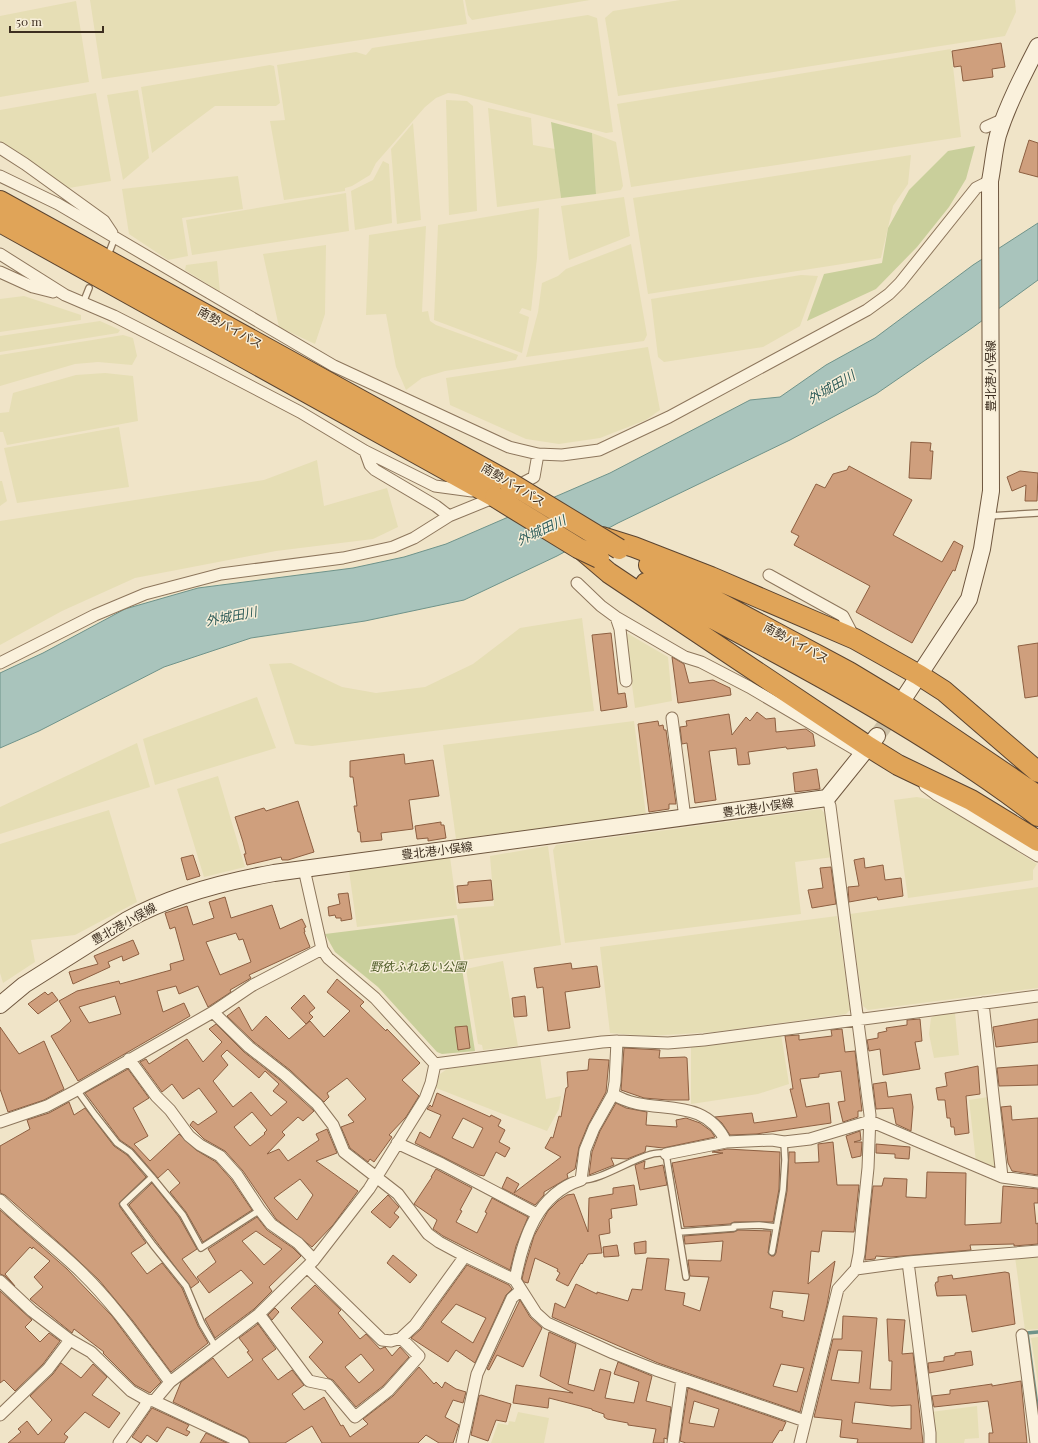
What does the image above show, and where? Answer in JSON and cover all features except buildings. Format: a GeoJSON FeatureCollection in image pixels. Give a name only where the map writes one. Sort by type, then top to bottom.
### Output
{"type":"FeatureCollection","features":[{"type":"Feature","properties":{"kind":"highway","name":"南勢バイパス"},"geometry":{"type":"LineString","coordinates":[[0,201],[507,481],[594,535],[849,672],[907,706],[1038,796]]}},
{"type":"Feature","properties":{"kind":"highway","name":"南勢バイパス"},"geometry":{"type":"LineString","coordinates":[[0,222],[495,497],[578,548],[841,688],[960,761],[1038,816]]}},
{"type":"Feature","properties":{"kind":"highway"},"geometry":{"type":"LineString","coordinates":[[594,535],[634,547],[711,577],[855,639],[919,674],[944,691],[1038,772]]}},
{"type":"Feature","properties":{"kind":"highway"},"geometry":{"type":"LineString","coordinates":[[578,548],[609,574],[898,765],[971,800],[1038,841]]}},
{"type":"Feature","properties":{"kind":"main road","name":"豊北港小俣線"},"geometry":{"type":"LineString","coordinates":[[906,695],[969,599],[982,549],[991,491],[990,181],[998,137],[1011,99],[1038,46]]}},
{"type":"Feature","properties":{"kind":"main road"},"geometry":{"type":"LineString","coordinates":[[827,798],[870,746]]}},
{"type":"Feature","properties":{"kind":"main road","name":"豊北港小俣線"},"geometry":{"type":"LineString","coordinates":[[0,1005],[24,985],[143,911],[180,896],[245,878],[827,798]]}},
{"type":"Feature","properties":{"kind":"street"},"geometry":{"type":"LineString","coordinates":[[986,127],[1004,119]]}},
{"type":"Feature","properties":{"kind":"street"},"geometry":{"type":"LineString","coordinates":[[0,148],[25,164],[104,221],[115,237]]}},
{"type":"Feature","properties":{"kind":"street"},"geometry":{"type":"LineString","coordinates":[[0,176],[58,204],[115,237],[169,271],[334,366],[509,447],[538,454],[570,454],[599,450],[613,445],[668,418],[855,317],[889,294],[976,188],[990,181]]}},
{"type":"Feature","properties":{"kind":"street"},"geometry":{"type":"LineString","coordinates":[[0,254],[65,295],[114,316],[234,377],[300,412],[365,451],[435,486],[461,488],[495,497]]}},
{"type":"Feature","properties":{"kind":"street"},"geometry":{"type":"LineString","coordinates":[[0,272],[33,287],[65,295]]}},
{"type":"Feature","properties":{"kind":"street"},"geometry":{"type":"LineString","coordinates":[[365,451],[370,465],[375,470],[436,506],[449,516]]}},
{"type":"Feature","properties":{"kind":"street"},"geometry":{"type":"LineString","coordinates":[[0,663],[95,615],[145,594],[226,573],[369,554],[403,544],[449,516],[488,501],[534,477],[538,454]]}},
{"type":"Feature","properties":{"kind":"street"},"geometry":{"type":"LineString","coordinates":[[769,574],[843,616],[855,639]]}},
{"type":"Feature","properties":{"kind":"street"},"geometry":{"type":"LineString","coordinates":[[577,583],[601,606],[616,617],[685,657],[701,662],[870,746]]}},
{"type":"Feature","properties":{"kind":"street"},"geometry":{"type":"LineString","coordinates":[[616,617],[620,629],[626,681]]}},
{"type":"Feature","properties":{"kind":"street"},"geometry":{"type":"LineString","coordinates":[[672,718],[685,818]]}},
{"type":"Feature","properties":{"kind":"street"},"geometry":{"type":"LineString","coordinates":[[898,765],[937,795],[1038,856]]}},
{"type":"Feature","properties":{"kind":"street"},"geometry":{"type":"LineString","coordinates":[[827,798],[830,806],[870,1121],[867,1176],[856,1270]]}},
{"type":"Feature","properties":{"kind":"street"},"geometry":{"type":"LineString","coordinates":[[304,869],[322,949],[328,958],[376,998],[435,1064]]}},
{"type":"Feature","properties":{"kind":"street"},"geometry":{"type":"LineString","coordinates":[[0,1122],[46,1106],[77,1090],[213,1012],[254,985],[322,949]]}},
{"type":"Feature","properties":{"kind":"street"},"geometry":{"type":"LineString","coordinates":[[435,1064],[616,1041],[668,1043],[704,1040],[1038,996]]}},
{"type":"Feature","properties":{"kind":"street"},"geometry":{"type":"LineString","coordinates":[[983,1003],[1002,1177]]}},
{"type":"Feature","properties":{"kind":"street"},"geometry":{"type":"LineString","coordinates":[[213,1012],[250,1047],[285,1075],[317,1104],[333,1125],[344,1152],[376,1177],[384,1181],[398,1194],[428,1234],[438,1242],[515,1280],[536,1313],[547,1323],[613,1353],[682,1379],[805,1421]]}},
{"type":"Feature","properties":{"kind":"street"},"geometry":{"type":"LineString","coordinates":[[515,1280],[523,1248],[537,1214],[551,1196],[572,1183],[581,1180],[585,1150],[594,1128],[613,1094],[615,1082],[616,1041]]}},
{"type":"Feature","properties":{"kind":"street"},"geometry":{"type":"LineString","coordinates":[[129,1059],[156,1096],[170,1110],[189,1136],[200,1145],[220,1156],[237,1175],[271,1224],[298,1243],[310,1263],[382,1340],[391,1341],[401,1338],[415,1325],[465,1256]]}},
{"type":"Feature","properties":{"kind":"street"},"geometry":{"type":"LineString","coordinates":[[119,1443],[151,1400],[170,1382],[215,1346],[259,1314],[310,1263],[369,1189],[425,1099],[431,1083],[435,1064]]}},
{"type":"Feature","properties":{"kind":"street"},"geometry":{"type":"LineString","coordinates":[[613,1094],[623,1100],[641,1104],[691,1110],[708,1120],[723,1135],[726,1142]]}},
{"type":"Feature","properties":{"kind":"street"},"geometry":{"type":"LineString","coordinates":[[666,1154],[726,1142],[772,1140],[784,1142],[821,1136],[870,1121],[1002,1177],[1038,1182]]}},
{"type":"Feature","properties":{"kind":"street"},"geometry":{"type":"LineString","coordinates":[[397,1143],[442,1164],[537,1214]]}},
{"type":"Feature","properties":{"kind":"street"},"geometry":{"type":"LineString","coordinates":[[0,1200],[58,1249],[84,1274],[123,1320],[170,1382]]}},
{"type":"Feature","properties":{"kind":"street"},"geometry":{"type":"LineString","coordinates":[[800,1443],[838,1289],[856,1270],[864,1267],[908,1262],[1038,1251]]}},
{"type":"Feature","properties":{"kind":"street"},"geometry":{"type":"LineString","coordinates":[[908,1262],[930,1433],[930,1443]]}},
{"type":"Feature","properties":{"kind":"street"},"geometry":{"type":"LineString","coordinates":[[0,1281],[26,1306],[70,1340],[91,1352],[130,1391],[243,1443]]}},
{"type":"Feature","properties":{"kind":"street"},"geometry":{"type":"LineString","coordinates":[[462,1443],[477,1374],[512,1298],[521,1290]]}},
{"type":"Feature","properties":{"kind":"street"},"geometry":{"type":"LineString","coordinates":[[259,1314],[309,1381],[328,1385],[355,1417],[388,1391],[419,1356],[401,1338]]}},
{"type":"Feature","properties":{"kind":"street"},"geometry":{"type":"LineString","coordinates":[[1022,1336],[1036,1443]]}},
{"type":"Feature","properties":{"kind":"street"},"geometry":{"type":"LineString","coordinates":[[0,1415],[48,1369],[70,1340]]}},
{"type":"Feature","properties":{"kind":"street"},"geometry":{"type":"LineString","coordinates":[[673,1443],[682,1379]]}},
{"type":"Feature","properties":{"kind":"lane"},"geometry":{"type":"LineString","coordinates":[[110,250],[115,237]]}},
{"type":"Feature","properties":{"kind":"lane"},"geometry":{"type":"LineString","coordinates":[[83,303],[89,288]]}},
{"type":"Feature","properties":{"kind":"lane"},"geometry":{"type":"LineString","coordinates":[[987,516],[1038,513]]}},
{"type":"Feature","properties":{"kind":"lane"},"geometry":{"type":"LineString","coordinates":[[77,1090],[117,1143],[130,1152],[183,1215],[202,1248],[260,1210]]}},
{"type":"Feature","properties":{"kind":"lane"},"geometry":{"type":"LineString","coordinates":[[772,1252],[783,1190],[785,1160],[784,1142]]}},
{"type":"Feature","properties":{"kind":"lane"},"geometry":{"type":"LineString","coordinates":[[581,1180],[601,1175],[642,1157],[662,1152],[666,1154],[680,1232],[686,1277]]}},
{"type":"Feature","properties":{"kind":"lane"},"geometry":{"type":"LineString","coordinates":[[152,1177],[123,1204],[186,1286],[202,1324],[215,1346]]}},
{"type":"Feature","properties":{"kind":"lane"},"geometry":{"type":"LineString","coordinates":[[680,1232],[734,1228],[734,1226],[745,1225],[776,1227]]}},
{"type":"Feature","properties":{"kind":"shaded area"},"geometry":{"type":"Polygon","coordinates":[[[90,0],[463,0],[467,24],[102,79],[90,0]]]}},
{"type":"Feature","properties":{"kind":"shaded area"},"geometry":{"type":"Polygon","coordinates":[[[465,0],[590,0],[472,20],[468,15],[465,0]]]}},
{"type":"Feature","properties":{"kind":"shaded area"},"geometry":{"type":"Polygon","coordinates":[[[680,0],[1015,0],[1016,12],[1005,36],[618,96],[605,18],[613,11],[680,0]]]}},
{"type":"Feature","properties":{"kind":"shaded area"},"geometry":{"type":"Polygon","coordinates":[[[76,1],[89,82],[0,97],[0,16],[76,1]]]}},
{"type":"Feature","properties":{"kind":"shaded area"},"geometry":{"type":"Polygon","coordinates":[[[588,15],[597,18],[613,132],[606,133],[457,94],[448,93],[436,98],[425,107],[376,163],[370,175],[352,186],[345,188],[345,191],[284,200],[270,121],[285,120],[277,65],[356,52],[366,55],[372,48],[588,15]]]}},
{"type":"Feature","properties":{"kind":"shaded area"},"geometry":{"type":"Polygon","coordinates":[[[951,49],[961,137],[631,187],[617,104],[951,49]]]}},
{"type":"Feature","properties":{"kind":"shaded area"},"geometry":{"type":"Polygon","coordinates":[[[270,65],[274,66],[280,103],[276,106],[215,106],[152,153],[141,87],[270,65]]]}},
{"type":"Feature","properties":{"kind":"shaded area"},"geometry":{"type":"Polygon","coordinates":[[[138,90],[149,158],[123,180],[107,95],[138,90]]]}},
{"type":"Feature","properties":{"kind":"shaded area"},"geometry":{"type":"Polygon","coordinates":[[[96,93],[111,181],[69,188],[0,141],[0,110],[96,93]]]}},
{"type":"Feature","properties":{"kind":"shaded area"},"geometry":{"type":"Polygon","coordinates":[[[446,100],[467,101],[473,106],[477,211],[449,215],[446,100]]]}},
{"type":"Feature","properties":{"kind":"shaded area"},"geometry":{"type":"Polygon","coordinates":[[[488,108],[531,118],[533,145],[555,149],[561,198],[497,207],[488,108]]]}},
{"type":"Feature","properties":{"kind":"shaded area"},"geometry":{"type":"Polygon","coordinates":[[[413,123],[421,220],[397,224],[391,149],[413,123]]]}},
{"type":"Feature","properties":{"kind":"shaded area"},"geometry":{"type":"Polygon","coordinates":[[[592,133],[616,142],[623,186],[621,190],[596,194],[592,133]]]}},
{"type":"Feature","properties":{"kind":"shaded area"},"geometry":{"type":"Polygon","coordinates":[[[911,155],[908,184],[893,206],[881,258],[648,294],[633,198],[911,155]]]}},
{"type":"Feature","properties":{"kind":"shaded area"},"geometry":{"type":"Polygon","coordinates":[[[383,161],[389,164],[392,223],[355,230],[351,191],[373,180],[383,161]]]}},
{"type":"Feature","properties":{"kind":"shaded area"},"geometry":{"type":"Polygon","coordinates":[[[238,176],[243,209],[182,218],[188,256],[168,260],[129,234],[122,189],[238,176]]]}},
{"type":"Feature","properties":{"kind":"shaded area"},"geometry":{"type":"Polygon","coordinates":[[[346,193],[349,231],[192,255],[186,220],[346,193]]]}},
{"type":"Feature","properties":{"kind":"shaded area"},"geometry":{"type":"Polygon","coordinates":[[[624,197],[630,236],[569,260],[561,206],[624,197]]]}},
{"type":"Feature","properties":{"kind":"shaded area"},"geometry":{"type":"Polygon","coordinates":[[[539,208],[537,258],[531,311],[522,308],[519,313],[529,317],[522,353],[434,320],[438,225],[539,208]]]}},
{"type":"Feature","properties":{"kind":"shaded area"},"geometry":{"type":"Polygon","coordinates":[[[426,226],[422,312],[428,311],[430,321],[436,325],[518,355],[516,360],[445,371],[422,378],[406,390],[396,367],[386,314],[366,315],[369,235],[426,226]]]}},
{"type":"Feature","properties":{"kind":"shaded area"},"geometry":{"type":"Polygon","coordinates":[[[631,244],[647,335],[644,341],[526,357],[538,312],[542,283],[558,276],[566,269],[631,244]]]}},
{"type":"Feature","properties":{"kind":"shaded area"},"geometry":{"type":"Polygon","coordinates":[[[326,245],[325,314],[315,344],[279,327],[263,254],[326,245]]]}},
{"type":"Feature","properties":{"kind":"shaded area"},"geometry":{"type":"Polygon","coordinates":[[[217,261],[220,292],[185,270],[186,265],[217,261]]]}},
{"type":"Feature","properties":{"kind":"shaded area"},"geometry":{"type":"Polygon","coordinates":[[[801,275],[818,276],[800,326],[763,347],[664,362],[658,357],[651,299],[801,275]]]}},
{"type":"Feature","properties":{"kind":"shaded area"},"geometry":{"type":"Polygon","coordinates":[[[24,296],[81,315],[81,320],[0,332],[0,299],[24,296]]]}},
{"type":"Feature","properties":{"kind":"shaded area"},"geometry":{"type":"Polygon","coordinates":[[[100,321],[120,330],[118,333],[0,352],[0,336],[100,321]]]}},
{"type":"Feature","properties":{"kind":"shaded area"},"geometry":{"type":"Polygon","coordinates":[[[123,335],[133,338],[137,356],[132,365],[98,362],[75,364],[0,386],[0,355],[123,335]]]}},
{"type":"Feature","properties":{"kind":"shaded area"},"geometry":{"type":"Polygon","coordinates":[[[648,347],[660,410],[646,420],[600,438],[559,444],[526,439],[450,405],[446,378],[648,347]]]}},
{"type":"Feature","properties":{"kind":"shaded area"},"geometry":{"type":"Polygon","coordinates":[[[105,373],[133,376],[138,421],[7,445],[3,432],[0,432],[0,413],[9,412],[13,393],[76,375],[105,373]]]}},
{"type":"Feature","properties":{"kind":"shaded area"},"geometry":{"type":"Polygon","coordinates":[[[119,427],[129,487],[17,503],[4,448],[119,427]]]}},
{"type":"Feature","properties":{"kind":"shaded area"},"geometry":{"type":"Polygon","coordinates":[[[317,460],[324,506],[387,488],[398,527],[373,539],[276,551],[135,578],[62,611],[0,645],[0,521],[264,480],[317,460]]]}},
{"type":"Feature","properties":{"kind":"shaded area"},"geometry":{"type":"Polygon","coordinates":[[[0,481],[2,481],[7,501],[0,506],[0,481]]]}},
{"type":"Feature","properties":{"kind":"shaded area"},"geometry":{"type":"Polygon","coordinates":[[[582,618],[594,711],[312,746],[295,744],[269,664],[291,663],[342,687],[376,693],[425,687],[473,664],[520,628],[582,618]]]}},
{"type":"Feature","properties":{"kind":"shaded area"},"geometry":{"type":"Polygon","coordinates":[[[625,632],[668,657],[672,701],[635,708],[625,632]]]}},
{"type":"Feature","properties":{"kind":"shaded area"},"geometry":{"type":"Polygon","coordinates":[[[257,697],[276,748],[155,785],[143,739],[257,697]]]}},
{"type":"Feature","properties":{"kind":"shaded area"},"geometry":{"type":"Polygon","coordinates":[[[634,721],[646,815],[456,839],[443,745],[634,721]]]}},
{"type":"Feature","properties":{"kind":"shaded area"},"geometry":{"type":"Polygon","coordinates":[[[137,743],[150,787],[0,834],[0,807],[137,743]]]}},
{"type":"Feature","properties":{"kind":"shaded area"},"geometry":{"type":"Polygon","coordinates":[[[218,776],[245,867],[204,877],[177,789],[218,776]]]}},
{"type":"Feature","properties":{"kind":"shaded area"},"geometry":{"type":"Polygon","coordinates":[[[917,797],[933,800],[963,817],[1037,864],[1033,870],[1033,880],[908,898],[894,800],[917,797]]]}},
{"type":"Feature","properties":{"kind":"shaded area"},"geometry":{"type":"Polygon","coordinates":[[[821,809],[826,815],[833,857],[795,862],[801,914],[565,943],[553,850],[556,845],[821,809]]]}},
{"type":"Feature","properties":{"kind":"shaded area"},"geometry":{"type":"Polygon","coordinates":[[[109,810],[137,902],[75,935],[31,940],[35,962],[3,983],[0,973],[0,844],[109,810]]]}},
{"type":"Feature","properties":{"kind":"shaded area"},"geometry":{"type":"Polygon","coordinates":[[[548,846],[561,945],[464,960],[457,915],[357,927],[349,871],[450,857],[457,909],[494,906],[490,856],[548,846]]]}},
{"type":"Feature","properties":{"kind":"shaded area"},"geometry":{"type":"Polygon","coordinates":[[[1038,887],[1038,988],[868,1010],[863,1006],[850,914],[1038,887]]]}},
{"type":"Feature","properties":{"kind":"shaded area"},"geometry":{"type":"Polygon","coordinates":[[[837,916],[850,1010],[846,1014],[714,1032],[649,1036],[610,1033],[600,947],[837,916]]]}},
{"type":"Feature","properties":{"kind":"shaded area"},"geometry":{"type":"Polygon","coordinates":[[[503,961],[518,1046],[483,1050],[482,1045],[478,1044],[466,969],[503,961]]]}},
{"type":"Feature","properties":{"kind":"shaded area"},"geometry":{"type":"Polygon","coordinates":[[[955,1013],[959,1055],[934,1058],[929,1034],[931,1018],[935,1015],[955,1013]]]}},
{"type":"Feature","properties":{"kind":"shaded area"},"geometry":{"type":"Polygon","coordinates":[[[781,1034],[789,1084],[758,1094],[691,1104],[691,1047],[781,1034]]]}},
{"type":"Feature","properties":{"kind":"shaded area"},"geometry":{"type":"Polygon","coordinates":[[[540,1057],[546,1099],[561,1096],[559,1109],[547,1131],[436,1088],[440,1074],[447,1069],[540,1057]]]}},
{"type":"Feature","properties":{"kind":"shaded area"},"geometry":{"type":"Polygon","coordinates":[[[988,1097],[997,1168],[995,1171],[976,1162],[969,1100],[988,1097]]]}},
{"type":"Feature","properties":{"kind":"shaded area"},"geometry":{"type":"Polygon","coordinates":[[[1038,1255],[1038,1329],[1025,1330],[1015,1257],[1038,1255]]]}},
{"type":"Feature","properties":{"kind":"shaded area"},"geometry":{"type":"Polygon","coordinates":[[[1038,1337],[1038,1383],[1031,1338],[1038,1337]]]}},
{"type":"Feature","properties":{"kind":"shaded area"},"geometry":{"type":"Polygon","coordinates":[[[977,1406],[979,1438],[965,1439],[964,1443],[934,1443],[931,1412],[977,1406]]]}},
{"type":"Feature","properties":{"kind":"shaded area"},"geometry":{"type":"Polygon","coordinates":[[[518,1412],[549,1418],[544,1443],[491,1443],[498,1423],[508,1425],[509,1421],[515,1422],[518,1412]]]}},
{"type":"Feature","properties":{"kind":"green space"},"geometry":{"type":"Polygon","coordinates":[[[551,122],[592,133],[596,194],[561,198],[551,122]]]}},
{"type":"Feature","properties":{"kind":"green space"},"geometry":{"type":"Polygon","coordinates":[[[975,146],[966,179],[949,207],[917,247],[876,289],[807,321],[824,274],[882,263],[888,228],[909,190],[948,151],[975,146]]]}},
{"type":"Feature","properties":{"kind":"green space","name":"野依ふれあい公園"},"geometry":{"type":"Polygon","coordinates":[[[454,918],[475,1051],[442,1054],[437,1052],[378,987],[335,952],[325,934],[454,918]]]}},
{"type":"Feature","properties":{"kind":"water","name":"外城田川"},"geometry":{"type":"Polygon","coordinates":[[[1038,223],[1038,280],[972,328],[876,394],[790,440],[618,523],[557,556],[464,600],[365,621],[251,638],[164,667],[39,731],[0,748],[0,673],[43,653],[125,609],[198,588],[353,568],[404,557],[446,544],[610,473],[750,400],[780,397],[826,365],[875,338],[973,265],[1038,223]]]}},
{"type":"Feature","properties":{"kind":"waterway"},"geometry":{"type":"LineString","coordinates":[[1038,1332],[1027,1333],[1038,1413]]}},
{"type":"Feature","properties":{"kind":"tunnel"},"geometry":{"type":"LineString","coordinates":[[877,736],[897,708]]}}]}
